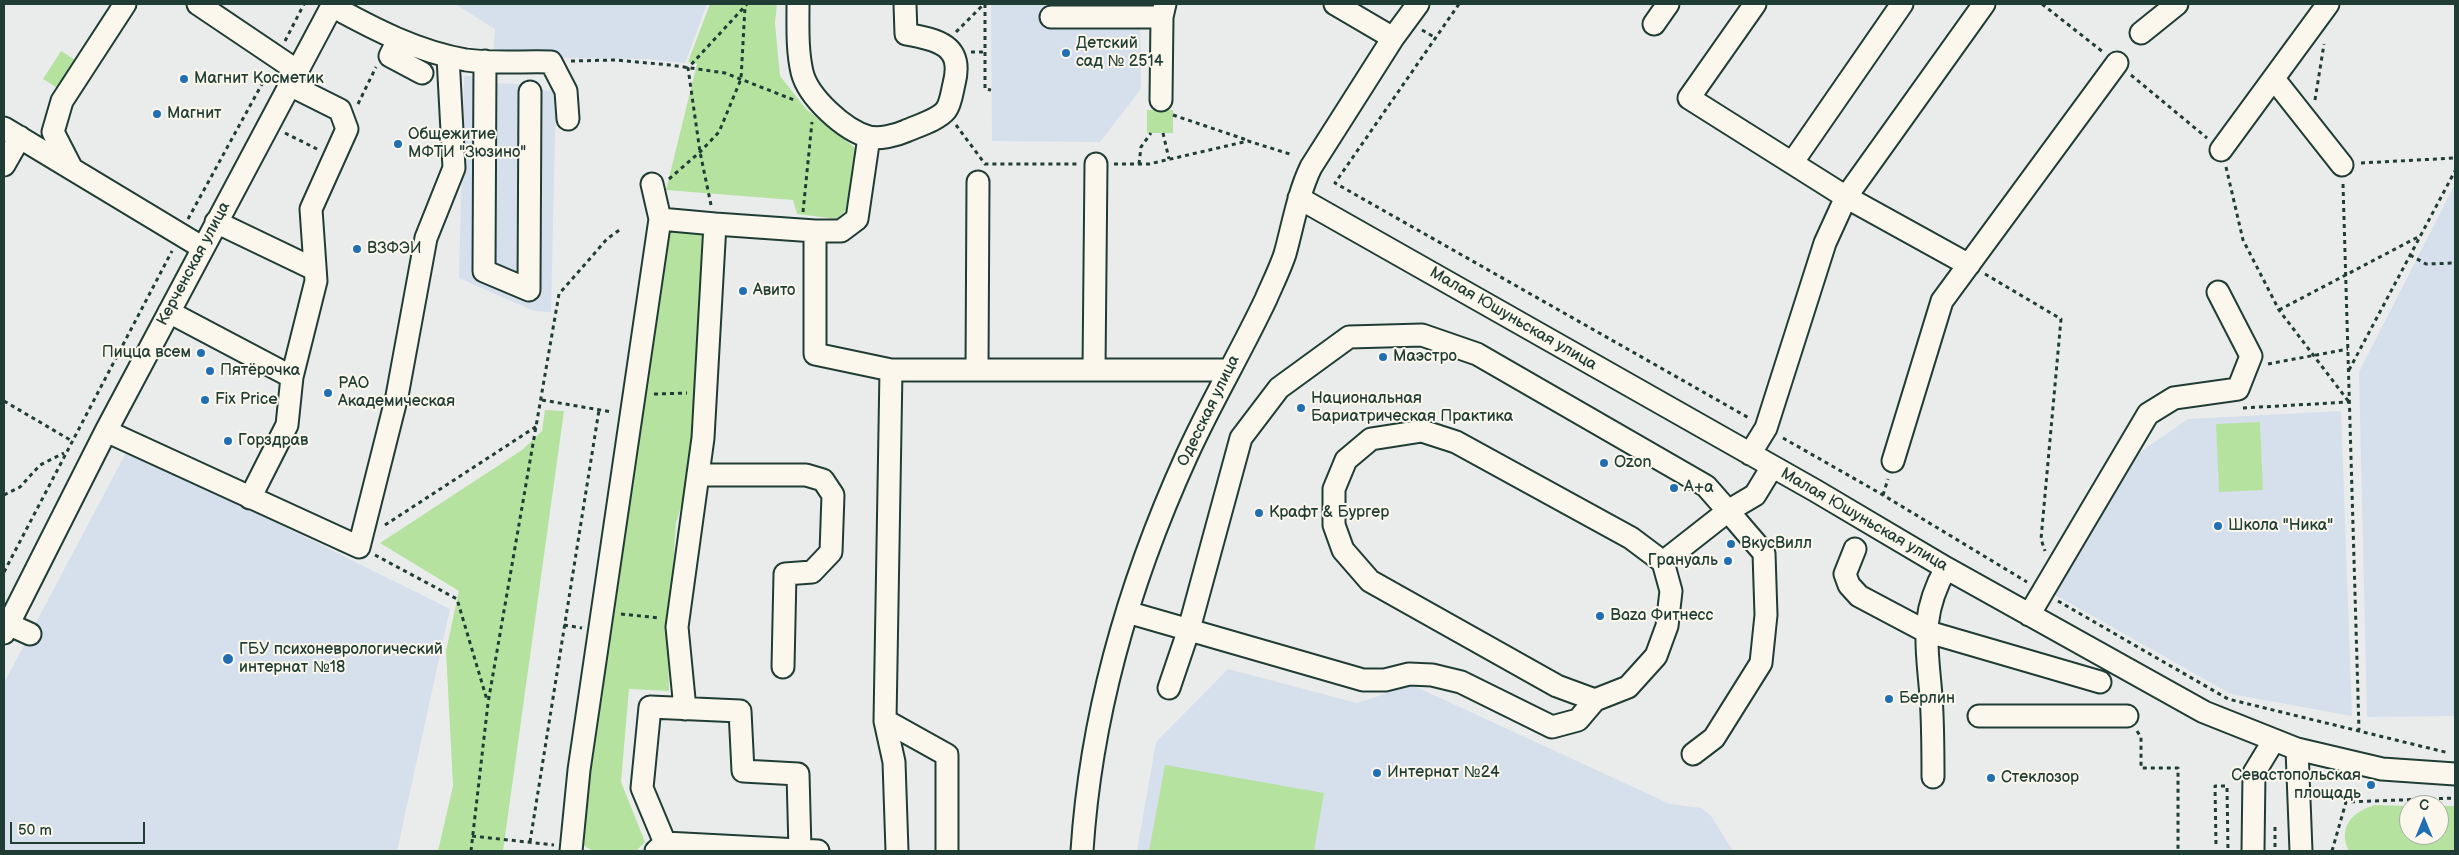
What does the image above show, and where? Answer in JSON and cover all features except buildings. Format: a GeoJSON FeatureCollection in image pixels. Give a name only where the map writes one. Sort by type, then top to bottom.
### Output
{"type":"FeatureCollection","features":[{"type":"Feature","properties":{"kind":"street"},"geometry":{"type":"LineString","coordinates":[[72,169],[53,132],[62,101],[125,4]]}},
{"type":"Feature","properties":{"kind":"street"},"geometry":{"type":"LineString","coordinates":[[198,4],[276,56],[292,77],[340,110],[346,129],[311,209],[316,281],[292,376],[287,425],[250,498]]}},
{"type":"Feature","properties":{"kind":"street"},"geometry":{"type":"LineString","coordinates":[[798,4],[798,47],[802,74],[815,100],[840,121],[869,137],[895,136],[932,120],[946,110],[957,70],[953,53],[936,39],[906,34],[905,4]]}},
{"type":"Feature","properties":{"kind":"street"},"geometry":{"type":"LineString","coordinates":[[1334,4],[1393,38]]}},
{"type":"Feature","properties":{"kind":"street","name":"Одесская улица"},"geometry":{"type":"LineString","coordinates":[[1082,851],[1086,802],[1097,724],[1127,612],[1153,534],[1229,370],[1266,299],[1284,256],[1299,198],[1311,167],[1393,38],[1418,4]]}},
{"type":"Feature","properties":{"kind":"street"},"geometry":{"type":"LineString","coordinates":[[1654,24],[1668,4]]}},
{"type":"Feature","properties":{"kind":"street"},"geometry":{"type":"LineString","coordinates":[[1755,4],[1689,98],[1846,197],[1969,265]]}},
{"type":"Feature","properties":{"kind":"street"},"geometry":{"type":"LineString","coordinates":[[1792,163],[1902,4]]}},
{"type":"Feature","properties":{"kind":"street"},"geometry":{"type":"LineString","coordinates":[[1750,454],[1766,428],[1825,243],[1846,197],[1984,4]]}},
{"type":"Feature","properties":{"kind":"street"},"geometry":{"type":"LineString","coordinates":[[2141,33],[2177,4]]}},
{"type":"Feature","properties":{"kind":"street"},"geometry":{"type":"LineString","coordinates":[[2221,150],[2328,4]]}},
{"type":"Feature","properties":{"kind":"street"},"geometry":{"type":"LineString","coordinates":[[332,5],[398,40],[448,56],[485,61],[551,62],[566,92],[568,119]]}},
{"type":"Feature","properties":{"kind":"street","name":"Керченская улица"},"geometry":{"type":"LineString","coordinates":[[6,628],[106,431],[292,77],[332,5]]}},
{"type":"Feature","properties":{"kind":"street"},"geometry":{"type":"LineString","coordinates":[[1051,17],[1164,10],[1167,107]]}},
{"type":"Feature","properties":{"kind":"street"},"geometry":{"type":"LineString","coordinates":[[398,40],[390,56],[422,73]]}},
{"type":"Feature","properties":{"kind":"street"},"geometry":{"type":"LineString","coordinates":[[106,431],[250,498],[360,542],[397,396],[426,238],[454,168],[448,56]]}},
{"type":"Feature","properties":{"kind":"street"},"geometry":{"type":"LineString","coordinates":[[485,61],[484,271],[529,290],[530,92]]}},
{"type":"Feature","properties":{"kind":"street"},"geometry":{"type":"LineString","coordinates":[[1893,461],[1942,301],[2117,63]]}},
{"type":"Feature","properties":{"kind":"street"},"geometry":{"type":"LineString","coordinates":[[2274,78],[2342,165]]}},
{"type":"Feature","properties":{"kind":"street"},"geometry":{"type":"LineString","coordinates":[[4,165],[12,132],[203,248]]}},
{"type":"Feature","properties":{"kind":"street"},"geometry":{"type":"LineString","coordinates":[[660,219],[841,231],[857,219],[869,137]]}},
{"type":"Feature","properties":{"kind":"street"},"geometry":{"type":"LineString","coordinates":[[1094,369],[1096,164]]}},
{"type":"Feature","properties":{"kind":"street"},"geometry":{"type":"LineString","coordinates":[[977,370],[978,182]]}},
{"type":"Feature","properties":{"kind":"street"},"geometry":{"type":"LineString","coordinates":[[569,849],[660,219],[652,184]]}},
{"type":"Feature","properties":{"kind":"street","name":"Малая Юшуньская улица"},"geometry":{"type":"LineString","coordinates":[[1299,198],[1772,466],[1946,568],[2204,712],[2298,749],[2382,769],[2455,764]]}},
{"type":"Feature","properties":{"kind":"street"},"geometry":{"type":"LineString","coordinates":[[216,222],[314,269]]}},
{"type":"Feature","properties":{"kind":"street"},"geometry":{"type":"LineString","coordinates":[[685,708],[678,620],[698,475],[706,393],[715,224]]}},
{"type":"Feature","properties":{"kind":"street"},"geometry":{"type":"LineString","coordinates":[[808,230],[815,354],[891,370],[1229,370]]}},
{"type":"Feature","properties":{"kind":"street"},"geometry":{"type":"LineString","coordinates":[[2029,615],[2041,591],[2148,414],[2174,398],[2238,388],[2250,356],[2218,292]]}},
{"type":"Feature","properties":{"kind":"street"},"geometry":{"type":"LineString","coordinates":[[169,312],[292,376]]}},
{"type":"Feature","properties":{"kind":"street"},"geometry":{"type":"LineString","coordinates":[[1169,688],[1189,629],[1241,438],[1279,388],[1349,337],[1422,335],[1477,354],[1706,486],[1764,553],[1766,615],[1761,663],[1714,738],[1693,754]]}},
{"type":"Feature","properties":{"kind":"street"},"geometry":{"type":"LineString","coordinates":[[891,370],[886,720],[894,762],[897,851]]}},
{"type":"Feature","properties":{"kind":"street"},"geometry":{"type":"LineString","coordinates":[[1127,612],[1363,680],[1385,680],[1409,674],[1442,677],[1461,682],[1552,727],[1578,720],[1595,700],[1628,688],[1656,656],[1667,626],[1670,591],[1663,562],[1623,534],[1456,442],[1422,431],[1371,439],[1346,460],[1334,489],[1334,525],[1343,550],[1370,581],[1556,686],[1595,700]]}},
{"type":"Feature","properties":{"kind":"street"},"geometry":{"type":"LineString","coordinates":[[1663,562],[1728,511],[1755,495],[1772,466]]}},
{"type":"Feature","properties":{"kind":"street"},"geometry":{"type":"LineString","coordinates":[[698,475],[806,475],[823,480],[833,495],[830,552],[812,572],[785,574],[783,667]]}},
{"type":"Feature","properties":{"kind":"street"},"geometry":{"type":"LineString","coordinates":[[1854,549],[1845,574],[1849,585],[1859,596],[1873,605],[1925,631],[2100,682]]}},
{"type":"Feature","properties":{"kind":"street"},"geometry":{"type":"LineString","coordinates":[[1933,777],[1932,698],[1925,631],[1933,590],[1946,568]]}},
{"type":"Feature","properties":{"kind":"street"},"geometry":{"type":"LineString","coordinates":[[6,628],[30,634]]}},
{"type":"Feature","properties":{"kind":"street"},"geometry":{"type":"LineString","coordinates":[[650,707],[685,708],[740,711],[743,770],[798,774],[809,851],[661,847],[642,788],[650,707]]}},
{"type":"Feature","properties":{"kind":"street"},"geometry":{"type":"LineString","coordinates":[[1979,716],[2128,716]]}},
{"type":"Feature","properties":{"kind":"street"},"geometry":{"type":"LineString","coordinates":[[886,720],[947,755],[947,851]]}},
{"type":"Feature","properties":{"kind":"street"},"geometry":{"type":"LineString","coordinates":[[2253,851],[2254,773],[2274,740]]}},
{"type":"Feature","properties":{"kind":"street"},"geometry":{"type":"LineString","coordinates":[[2298,749],[2301,851]]}},
{"type":"Feature","properties":{"kind":"path"},"geometry":{"type":"LineString","coordinates":[[4,572],[64,453],[304,4]]}},
{"type":"Feature","properties":{"kind":"path"},"geometry":{"type":"LineString","coordinates":[[943,45],[984,4]]}},
{"type":"Feature","properties":{"kind":"path"},"geometry":{"type":"LineString","coordinates":[[984,4],[984,89],[991,90]]}},
{"type":"Feature","properties":{"kind":"path"},"geometry":{"type":"LineString","coordinates":[[1458,4],[1335,183],[1883,495],[2041,591],[2228,699],[2359,730],[2455,764]]}},
{"type":"Feature","properties":{"kind":"path"},"geometry":{"type":"LineString","coordinates":[[2042,4],[2117,63],[2221,150],[2243,240],[2279,310],[2349,402]]}},
{"type":"Feature","properties":{"kind":"path"},"geometry":{"type":"LineString","coordinates":[[688,68],[746,5]]}},
{"type":"Feature","properties":{"kind":"path"},"geometry":{"type":"LineString","coordinates":[[652,184],[671,179],[719,132],[741,79],[746,5]]}},
{"type":"Feature","properties":{"kind":"path"},"geometry":{"type":"LineString","coordinates":[[2311,126],[2324,41]]}},
{"type":"Feature","properties":{"kind":"path"},"geometry":{"type":"LineString","coordinates":[[551,62],[615,60],[725,73],[797,101],[815,100],[808,149],[808,230]]}},
{"type":"Feature","properties":{"kind":"path"},"geometry":{"type":"LineString","coordinates":[[346,129],[377,66]]}},
{"type":"Feature","properties":{"kind":"path"},"geometry":{"type":"LineString","coordinates":[[688,68],[700,152],[715,224]]}},
{"type":"Feature","properties":{"kind":"path"},"geometry":{"type":"LineString","coordinates":[[1167,107],[1248,140]]}},
{"type":"Feature","properties":{"kind":"path"},"geometry":{"type":"LineString","coordinates":[[267,125],[334,156]]}},
{"type":"Feature","properties":{"kind":"path"},"geometry":{"type":"LineString","coordinates":[[1139,164],[1141,147],[1151,133]]}},
{"type":"Feature","properties":{"kind":"path"},"geometry":{"type":"LineString","coordinates":[[1163,133],[1169,159]]}},
{"type":"Feature","properties":{"kind":"path"},"geometry":{"type":"LineString","coordinates":[[2359,730],[2342,165],[2455,158]]}},
{"type":"Feature","properties":{"kind":"path"},"geometry":{"type":"LineString","coordinates":[[2349,371],[2455,171]]}},
{"type":"Feature","properties":{"kind":"path"},"geometry":{"type":"LineString","coordinates":[[470,851],[488,703],[559,294],[607,239],[622,228]]}},
{"type":"Feature","properties":{"kind":"path"},"geometry":{"type":"LineString","coordinates":[[2279,310],[2420,236]]}},
{"type":"Feature","properties":{"kind":"path"},"geometry":{"type":"LineString","coordinates":[[2410,255],[2426,264],[2455,263]]}},
{"type":"Feature","properties":{"kind":"path"},"geometry":{"type":"LineString","coordinates":[[1969,265],[2061,319],[2040,539],[2053,572]]}},
{"type":"Feature","properties":{"kind":"path"},"geometry":{"type":"LineString","coordinates":[[2246,368],[2348,349]]}},
{"type":"Feature","properties":{"kind":"path"},"geometry":{"type":"LineString","coordinates":[[634,395],[706,393]]}},
{"type":"Feature","properties":{"kind":"path"},"geometry":{"type":"LineString","coordinates":[[542,400],[620,413]]}},
{"type":"Feature","properties":{"kind":"path"},"geometry":{"type":"LineString","coordinates":[[4,401],[72,441]]}},
{"type":"Feature","properties":{"kind":"path"},"geometry":{"type":"LineString","coordinates":[[2234,409],[2349,402]]}},
{"type":"Feature","properties":{"kind":"path"},"geometry":{"type":"LineString","coordinates":[[530,842],[599,410]]}},
{"type":"Feature","properties":{"kind":"path"},"geometry":{"type":"LineString","coordinates":[[488,703],[457,599],[360,542],[537,425]]}},
{"type":"Feature","properties":{"kind":"path"},"geometry":{"type":"LineString","coordinates":[[4,495],[20,487],[40,465],[64,453]]}},
{"type":"Feature","properties":{"kind":"path"},"geometry":{"type":"LineString","coordinates":[[602,612],[678,620]]}},
{"type":"Feature","properties":{"kind":"path"},"geometry":{"type":"LineString","coordinates":[[564,625],[588,629]]}},
{"type":"Feature","properties":{"kind":"path"},"geometry":{"type":"LineString","coordinates":[[2141,737],[2141,768],[2178,768],[2178,851]]}},
{"type":"Feature","properties":{"kind":"path"},"geometry":{"type":"LineString","coordinates":[[2216,844],[2215,786],[2227,786],[2228,851]]}},
{"type":"Feature","properties":{"kind":"path"},"geometry":{"type":"LineString","coordinates":[[2332,851],[2346,802],[2455,798]]}},
{"type":"Feature","properties":{"kind":"path"},"geometry":{"type":"LineString","coordinates":[[472,836],[530,842],[569,849]]}},
{"type":"Feature","properties":{"kind":"shaded area"},"geometry":{"type":"Polygon","coordinates":[[[455,4],[707,4],[685,63],[647,59],[493,57],[495,29],[455,4]]]}},
{"type":"Feature","properties":{"kind":"shaded area","name":"Детский сад № 2514"},"geometry":{"type":"Polygon","coordinates":[[[991,4],[1140,4],[1141,89],[1100,142],[992,141],[991,4]]]}},
{"type":"Feature","properties":{"kind":"shaded area"},"geometry":{"type":"Polygon","coordinates":[[[464,76],[479,76],[493,83],[539,85],[539,91],[556,90],[551,312],[534,311],[459,278],[464,76]]]}},
{"type":"Feature","properties":{"kind":"shaded area"},"geometry":{"type":"Polygon","coordinates":[[[2455,184],[2455,716],[2367,717],[2359,372],[2455,184]]]}},
{"type":"Feature","properties":{"kind":"shaded area","name":"Школа \"Ника\""},"geometry":{"type":"Polygon","coordinates":[[[2341,411],[2352,716],[2231,694],[2050,592],[2129,460],[2188,419],[2341,411]]]}},
{"type":"Feature","properties":{"kind":"shaded area","name":"ГБУ психоневрологический интернат №18"},"geometry":{"type":"Polygon","coordinates":[[[128,449],[450,609],[397,851],[4,851],[4,683],[128,449]]]}},
{"type":"Feature","properties":{"kind":"shaded area","name":"Интернат №24"},"geometry":{"type":"Polygon","coordinates":[[[1228,669],[1357,703],[1412,685],[1670,804],[1702,808],[1711,816],[1733,851],[1137,851],[1156,742],[1228,669]]]}},
{"type":"Feature","properties":{"kind":"green space"},"geometry":{"type":"Polygon","coordinates":[[[710,4],[777,4],[775,23],[780,76],[806,109],[858,150],[854,202],[837,219],[797,214],[793,200],[666,190],[697,64],[688,62],[710,4]]]}},
{"type":"Feature","properties":{"kind":"green space"},"geometry":{"type":"Polygon","coordinates":[[[61,51],[80,63],[62,91],[43,79],[61,51]]]}},
{"type":"Feature","properties":{"kind":"green space"},"geometry":{"type":"Polygon","coordinates":[[[1147,110],[1173,110],[1173,133],[1147,133],[1147,110]]]}},
{"type":"Feature","properties":{"kind":"green space"},"geometry":{"type":"Polygon","coordinates":[[[670,226],[708,230],[687,488],[676,523],[668,643],[669,691],[629,689],[621,782],[645,842],[636,851],[593,851],[581,844],[630,488],[670,226]]]}},
{"type":"Feature","properties":{"kind":"green space"},"geometry":{"type":"Polygon","coordinates":[[[545,410],[564,411],[503,851],[438,851],[453,786],[446,651],[459,591],[380,543],[522,450],[542,431],[545,410]]]}},
{"type":"Feature","properties":{"kind":"green space"},"geometry":{"type":"Polygon","coordinates":[[[2260,422],[2263,490],[2219,492],[2216,424],[2260,422]]]}},
{"type":"Feature","properties":{"kind":"green space"},"geometry":{"type":"Polygon","coordinates":[[[1165,765],[1324,793],[1314,851],[1149,851],[1165,765]]]}},
{"type":"Feature","properties":{"kind":"green space"},"geometry":{"type":"Polygon","coordinates":[[[2375,805],[2399,806],[2399,845],[2449,845],[2449,806],[2455,806],[2455,851],[2349,851],[2345,835],[2346,827],[2354,816],[2375,805]]]}},
{"type":"Feature","properties":{"kind":"place","name":"Детский сад № 2514"},"geometry":{"type":"Point","coordinates":[1066,53]}},
{"type":"Feature","properties":{"kind":"place","name":"Магнит Косметик"},"geometry":{"type":"Point","coordinates":[184,79]}},
{"type":"Feature","properties":{"kind":"place","name":"Магнит"},"geometry":{"type":"Point","coordinates":[157,114]}},
{"type":"Feature","properties":{"kind":"place","name":"Общежитие МФТИ \"Зюзино\""},"geometry":{"type":"Point","coordinates":[398,144]}},
{"type":"Feature","properties":{"kind":"place","name":"ВЗФЭИ"},"geometry":{"type":"Point","coordinates":[357,249]}},
{"type":"Feature","properties":{"kind":"place","name":"Авито"},"geometry":{"type":"Point","coordinates":[743,291]}},
{"type":"Feature","properties":{"kind":"place","name":"Пицца всем"},"geometry":{"type":"Point","coordinates":[201,353]}},
{"type":"Feature","properties":{"kind":"place","name":"Маэстро"},"geometry":{"type":"Point","coordinates":[1383,357]}},
{"type":"Feature","properties":{"kind":"place","name":"Пятёрочка"},"geometry":{"type":"Point","coordinates":[210,371]}},
{"type":"Feature","properties":{"kind":"place","name":"РАО Академическая"},"geometry":{"type":"Point","coordinates":[328,393]}},
{"type":"Feature","properties":{"kind":"place","name":"Fix Price"},"geometry":{"type":"Point","coordinates":[205,400]}},
{"type":"Feature","properties":{"kind":"place","name":"Национальная Бариатрическая Практика"},"geometry":{"type":"Point","coordinates":[1301,408]}},
{"type":"Feature","properties":{"kind":"place","name":"Горздрав"},"geometry":{"type":"Point","coordinates":[228,441]}},
{"type":"Feature","properties":{"kind":"place","name":"Ozon"},"geometry":{"type":"Point","coordinates":[1604,463]}},
{"type":"Feature","properties":{"kind":"place","name":"А+а"},"geometry":{"type":"Point","coordinates":[1674,488]}},
{"type":"Feature","properties":{"kind":"place","name":"Крафт & Бургер"},"geometry":{"type":"Point","coordinates":[1259,513]}},
{"type":"Feature","properties":{"kind":"place","name":"Школа \"Ника\""},"geometry":{"type":"Point","coordinates":[2218,526]}},
{"type":"Feature","properties":{"kind":"place","name":"ВкусВилл"},"geometry":{"type":"Point","coordinates":[1731,544]}},
{"type":"Feature","properties":{"kind":"place","name":"Грануаль"},"geometry":{"type":"Point","coordinates":[1728,561]}},
{"type":"Feature","properties":{"kind":"place","name":"Baza Фитнесс"},"geometry":{"type":"Point","coordinates":[1600,616]}},
{"type":"Feature","properties":{"kind":"place","name":"ГБУ психоневрологический интернат №18"},"geometry":{"type":"Point","coordinates":[228,659]}},
{"type":"Feature","properties":{"kind":"place","name":"Берлин"},"geometry":{"type":"Point","coordinates":[1889,699]}},
{"type":"Feature","properties":{"kind":"place","name":"Интернат №24"},"geometry":{"type":"Point","coordinates":[1377,773]}},
{"type":"Feature","properties":{"kind":"place","name":"Стеклозор"},"geometry":{"type":"Point","coordinates":[1991,778]}},
{"type":"Feature","properties":{"kind":"place","name":"Севастопольская площадь"},"geometry":{"type":"Point","coordinates":[2371,785]}}]}
